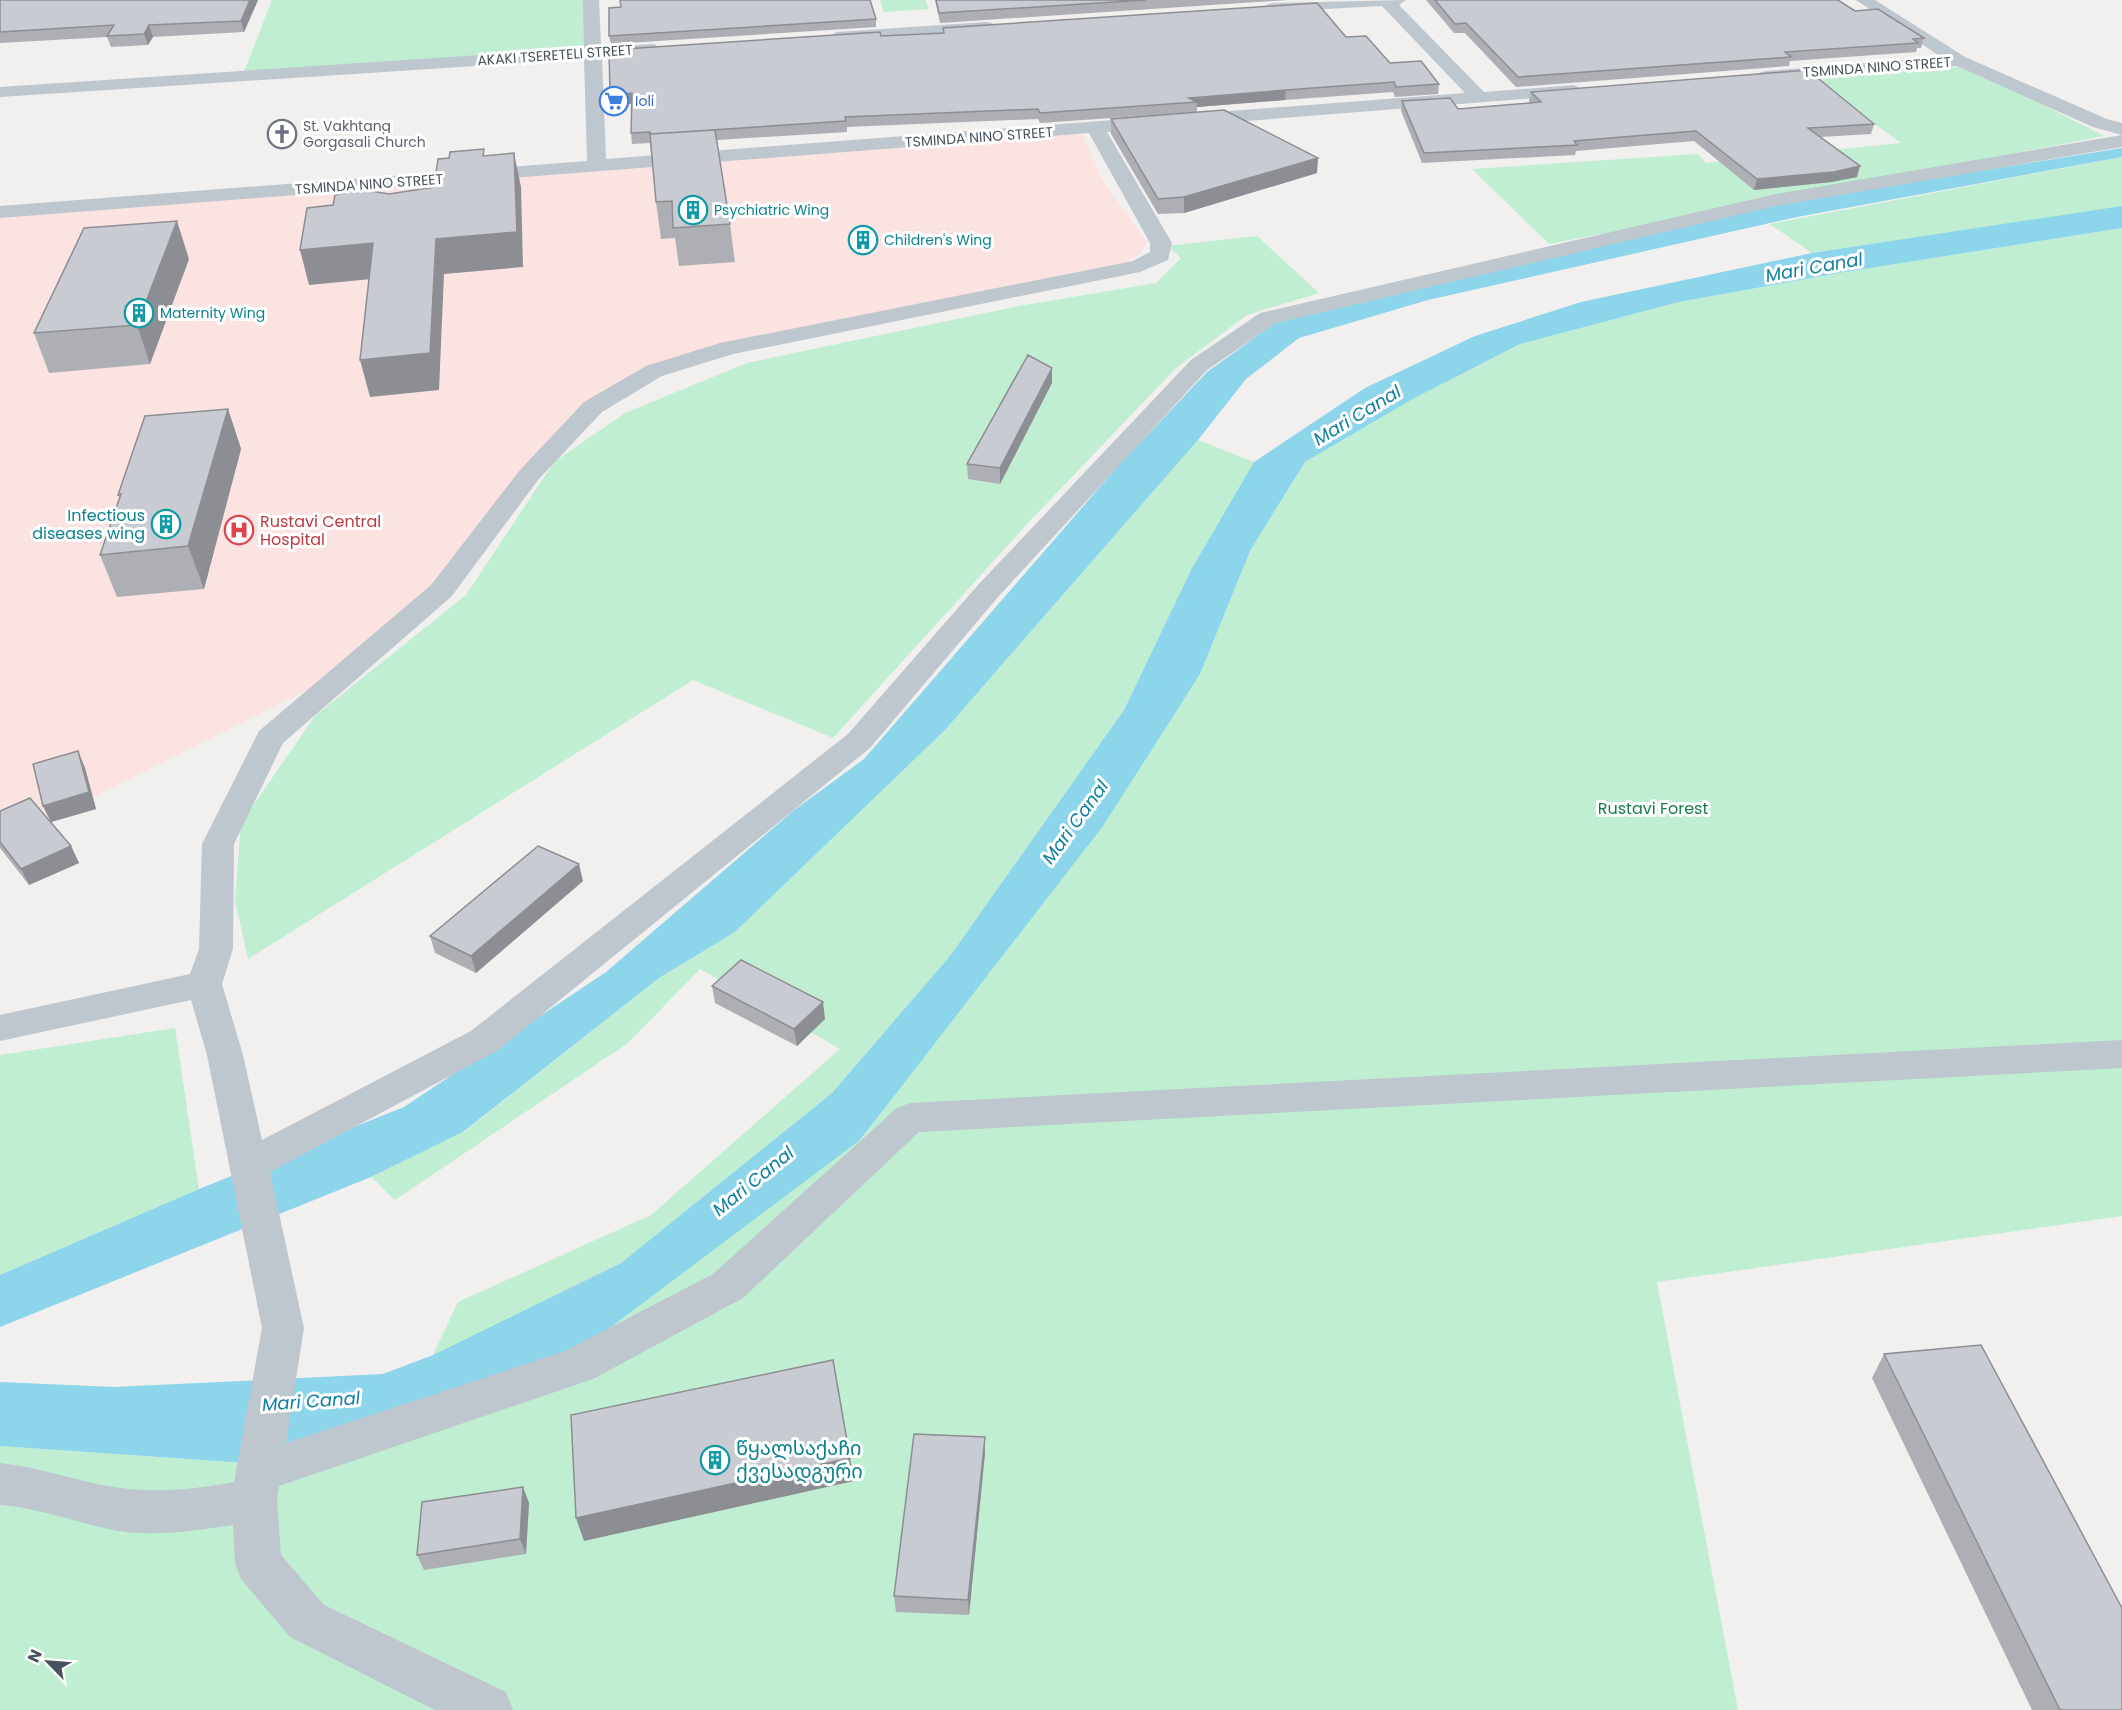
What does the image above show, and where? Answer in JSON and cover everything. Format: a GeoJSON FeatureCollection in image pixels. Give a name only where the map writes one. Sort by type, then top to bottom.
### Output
{"type":"FeatureCollection","features":[{"type":"Feature","properties":{"kind":"street"},"geometry":{"type":"LineString","coordinates":[[591,0],[597,166]]}},
{"type":"Feature","properties":{"kind":"street"},"geometry":{"type":"LineString","coordinates":[[1385,0],[1480,98]]}},
{"type":"Feature","properties":{"kind":"street"},"geometry":{"type":"LineString","coordinates":[[1256,9],[1398,0]]}},
{"type":"Feature","properties":{"kind":"street"},"geometry":{"type":"LineString","coordinates":[[1864,0],[1959,60],[2100,123],[2122,129]]}},
{"type":"Feature","properties":{"kind":"street"},"geometry":{"type":"LineString","coordinates":[[818,38],[1007,26]]}},
{"type":"Feature","properties":{"kind":"street","name":"AKAKI TSERETELI STREET"},"geometry":{"type":"LineString","coordinates":[[0,92],[676,48]]}},
{"type":"Feature","properties":{"kind":"street","name":"TSMINDA NINO STREET"},"geometry":{"type":"LineString","coordinates":[[1751,77],[1959,60]]}},
{"type":"Feature","properties":{"kind":"street","name":"TSMINDA NINO STREET"},"geometry":{"type":"LineString","coordinates":[[0,213],[1586,90]]}},
{"type":"Feature","properties":{"kind":"street"},"geometry":{"type":"LineString","coordinates":[[488,1710],[308,1621],[258,1563],[257,1480],[283,1328],[225,1055],[204,984],[216,949],[218,844],[270,738],[441,591],[529,475],[593,407],[654,371],[728,348],[1140,266],[1160,255],[1161,243],[1095,128]]}},
{"type":"Feature","properties":{"kind":"street"},"geometry":{"type":"LineString","coordinates":[[249,1165],[484,1041],[860,741],[988,591],[1199,365],[1268,318],[1776,200],[2122,141]]}},
{"type":"Feature","properties":{"kind":"street"},"geometry":{"type":"LineString","coordinates":[[0,1028],[204,984]]}},
{"type":"Feature","properties":{"kind":"street"},"geometry":{"type":"LineString","coordinates":[[0,1484],[23,1485],[129,1510],[193,1511],[257,1480],[578,1366],[728,1287],[910,1118],[2122,1054]]}},
{"type":"Feature","properties":{"kind":"shaded area","name":"Rustavi Central Hospital"},"geometry":{"type":"Polygon","coordinates":[[[1082,133],[1102,180],[1147,242],[1141,253],[1125,264],[725,343],[581,406],[431,590],[307,690],[0,844],[0,216],[1082,133]]]}},
{"type":"Feature","properties":{"kind":"green space"},"geometry":{"type":"Polygon","coordinates":[[[272,0],[585,0],[584,50],[244,72],[272,0]]]}},
{"type":"Feature","properties":{"kind":"green space"},"geometry":{"type":"Polygon","coordinates":[[[669,0],[880,0],[669,13],[669,0]]]}},
{"type":"Feature","properties":{"kind":"green space"},"geometry":{"type":"Polygon","coordinates":[[[880,0],[925,0],[929,9],[884,12],[880,0]]]}},
{"type":"Feature","properties":{"kind":"green space"},"geometry":{"type":"Polygon","coordinates":[[[1968,66],[2104,136],[1549,244],[1472,169],[1698,154],[1706,163],[1901,143],[1813,79],[1968,66]]]}},
{"type":"Feature","properties":{"kind":"green space"},"geometry":{"type":"Polygon","coordinates":[[[2122,157],[2122,207],[1812,253],[1770,224],[2122,157]]]}},
{"type":"Feature","properties":{"kind":"green space","name":"Rustavi Forest"},"geometry":{"type":"Polygon","coordinates":[[[2122,228],[2122,1216],[1657,1282],[1738,1710],[0,1710],[0,1446],[246,1463],[861,1140],[1200,674],[1251,549],[1305,462],[1411,400],[1520,344],[1679,302],[1839,273],[2122,228]]]}},
{"type":"Feature","properties":{"kind":"green space"},"geometry":{"type":"Polygon","coordinates":[[[1257,236],[1319,293],[1247,315],[1176,368],[1027,524],[833,738],[693,680],[248,959],[235,900],[241,823],[315,716],[466,595],[554,462],[625,413],[747,363],[1019,306],[1156,283],[1181,258],[1167,246],[1257,236]]]}},
{"type":"Feature","properties":{"kind":"green space"},"geometry":{"type":"Polygon","coordinates":[[[1198,440],[1254,462],[1192,568],[1124,710],[950,956],[832,1093],[621,1263],[433,1355],[458,1302],[651,1215],[840,1049],[700,969],[628,1043],[395,1200],[371,1177],[464,1132],[659,978],[735,932],[945,730],[1198,440]]]}},
{"type":"Feature","properties":{"kind":"green space"},"geometry":{"type":"Polygon","coordinates":[[[175,1028],[199,1189],[0,1275],[0,1055],[175,1028]]]}},
{"type":"Feature","properties":{"kind":"water"},"geometry":{"type":"Polygon","coordinates":[[[2122,148],[2122,157],[1797,217],[1428,300],[1299,338],[1246,379],[1198,440],[945,730],[735,932],[659,978],[463,1132],[371,1177],[0,1327],[0,1275],[199,1189],[404,1107],[606,972],[793,811],[864,759],[1119,465],[1207,372],[1275,323],[1792,201],[2122,148]]]}},
{"type":"Feature","properties":{"kind":"water","name":"Mari Canal"},"geometry":{"type":"Polygon","coordinates":[[[2122,206],[2122,228],[1839,273],[1679,302],[1520,344],[1411,400],[1305,462],[1251,549],[1200,674],[1103,826],[860,1140],[571,1357],[246,1463],[0,1446],[0,1382],[114,1387],[383,1374],[433,1355],[621,1263],[832,1093],[950,956],[1124,710],[1192,568],[1254,462],[1365,388],[1475,336],[1581,302],[1812,253],[2122,206]]]}},
{"type":"Feature","properties":{"kind":"building"},"geometry":{"type":"Polygon","coordinates":[[[0,0],[250,0],[241,21],[149,25],[144,34],[107,36],[114,25],[0,32],[0,0]]]}},
{"type":"Feature","properties":{"kind":"building"},"geometry":{"type":"Polygon","coordinates":[[[620,0],[870,0],[876,19],[609,36],[609,8],[621,7],[620,0]]]}},
{"type":"Feature","properties":{"kind":"building"},"geometry":{"type":"Polygon","coordinates":[[[936,0],[1146,0],[939,13],[936,0]]]}},
{"type":"Feature","properties":{"kind":"building"},"geometry":{"type":"Polygon","coordinates":[[[1435,0],[1838,0],[1855,11],[1878,9],[1924,38],[1913,39],[1918,43],[1785,52],[1791,57],[1518,77],[1466,23],[1455,24],[1435,0]]]}},
{"type":"Feature","properties":{"kind":"building"},"geometry":{"type":"Polygon","coordinates":[[[1317,3],[1346,37],[1366,36],[1390,63],[1421,61],[1439,84],[1396,87],[1394,82],[1189,98],[1197,102],[1040,113],[1038,109],[845,117],[846,121],[651,134],[650,132],[631,133],[632,93],[610,95],[609,50],[880,32],[881,36],[944,33],[943,28],[1317,3]]]}},
{"type":"Feature","properties":{"kind":"building"},"geometry":{"type":"Polygon","coordinates":[[[1808,70],[1874,124],[1808,128],[1860,166],[1834,172],[1757,179],[1696,131],[1574,141],[1577,145],[1424,153],[1402,101],[1450,98],[1458,109],[1541,102],[1531,92],[1808,70]]]}},
{"type":"Feature","properties":{"kind":"building"},"geometry":{"type":"Polygon","coordinates":[[[1224,110],[1318,158],[1184,197],[1158,199],[1111,119],[1224,110]]]}},
{"type":"Feature","properties":{"kind":"building"},"geometry":{"type":"Polygon","coordinates":[[[715,130],[730,224],[673,228],[672,201],[656,202],[650,134],[715,130]]]}},
{"type":"Feature","properties":{"kind":"building"},"geometry":{"type":"Polygon","coordinates":[[[484,149],[483,156],[514,153],[517,232],[436,239],[430,353],[360,360],[373,243],[300,250],[307,208],[333,205],[335,195],[359,189],[389,194],[434,187],[438,159],[449,158],[450,152],[484,149]]]}},
{"type":"Feature","properties":{"kind":"building"},"geometry":{"type":"Polygon","coordinates":[[[177,221],[137,325],[34,333],[84,228],[177,221]]]}},
{"type":"Feature","properties":{"kind":"building"},"geometry":{"type":"Polygon","coordinates":[[[1028,355],[1052,368],[1000,468],[967,464],[1028,355]]]}},
{"type":"Feature","properties":{"kind":"building"},"geometry":{"type":"Polygon","coordinates":[[[228,409],[188,546],[100,555],[145,416],[228,409]]]}},
{"type":"Feature","properties":{"kind":"building"},"geometry":{"type":"Polygon","coordinates":[[[78,751],[89,792],[43,806],[33,764],[78,751]]]}},
{"type":"Feature","properties":{"kind":"building"},"geometry":{"type":"Polygon","coordinates":[[[30,798],[71,846],[21,869],[0,842],[0,811],[30,798]]]}},
{"type":"Feature","properties":{"kind":"building"},"geometry":{"type":"Polygon","coordinates":[[[538,846],[579,864],[471,956],[430,936],[538,846]]]}},
{"type":"Feature","properties":{"kind":"building"},"geometry":{"type":"Polygon","coordinates":[[[741,960],[823,1002],[794,1029],[712,986],[741,960]]]}},
{"type":"Feature","properties":{"kind":"building"},"geometry":{"type":"Polygon","coordinates":[[[1981,1345],[2122,1608],[2122,1710],[2060,1710],[1884,1354],[1981,1345]]]}},
{"type":"Feature","properties":{"kind":"building","name":"წყალსაქაჩი ქვესადგური"},"geometry":{"type":"Polygon","coordinates":[[[833,1360],[850,1458],[576,1518],[571,1415],[833,1360]]]}},
{"type":"Feature","properties":{"kind":"building"},"geometry":{"type":"Polygon","coordinates":[[[914,1434],[985,1437],[968,1600],[894,1596],[914,1434]]]}},
{"type":"Feature","properties":{"kind":"building"},"geometry":{"type":"Polygon","coordinates":[[[523,1487],[520,1539],[417,1555],[422,1502],[523,1487]]]}},
{"type":"Feature","properties":{"kind":"place","name":"Ioli"},"geometry":{"type":"Point","coordinates":[614,101]}},
{"type":"Feature","properties":{"kind":"place","name":"St. Vakhtang Gorgasali Church"},"geometry":{"type":"Point","coordinates":[282,134]}},
{"type":"Feature","properties":{"kind":"place","name":"Psychiatric Wing"},"geometry":{"type":"Point","coordinates":[693,210]}},
{"type":"Feature","properties":{"kind":"place","name":"Children's Wing"},"geometry":{"type":"Point","coordinates":[863,240]}},
{"type":"Feature","properties":{"kind":"place","name":"Maternity Wing"},"geometry":{"type":"Point","coordinates":[139,313]}},
{"type":"Feature","properties":{"kind":"place","name":"Infectious diseases wing"},"geometry":{"type":"Point","coordinates":[166,524]}},
{"type":"Feature","properties":{"kind":"place","name":"Rustavi Central Hospital"},"geometry":{"type":"Point","coordinates":[239,530]}},
{"type":"Feature","properties":{"kind":"place","name":"წყალსაქაჩი ქვესადგური"},"geometry":{"type":"Point","coordinates":[715,1460]}}]}
